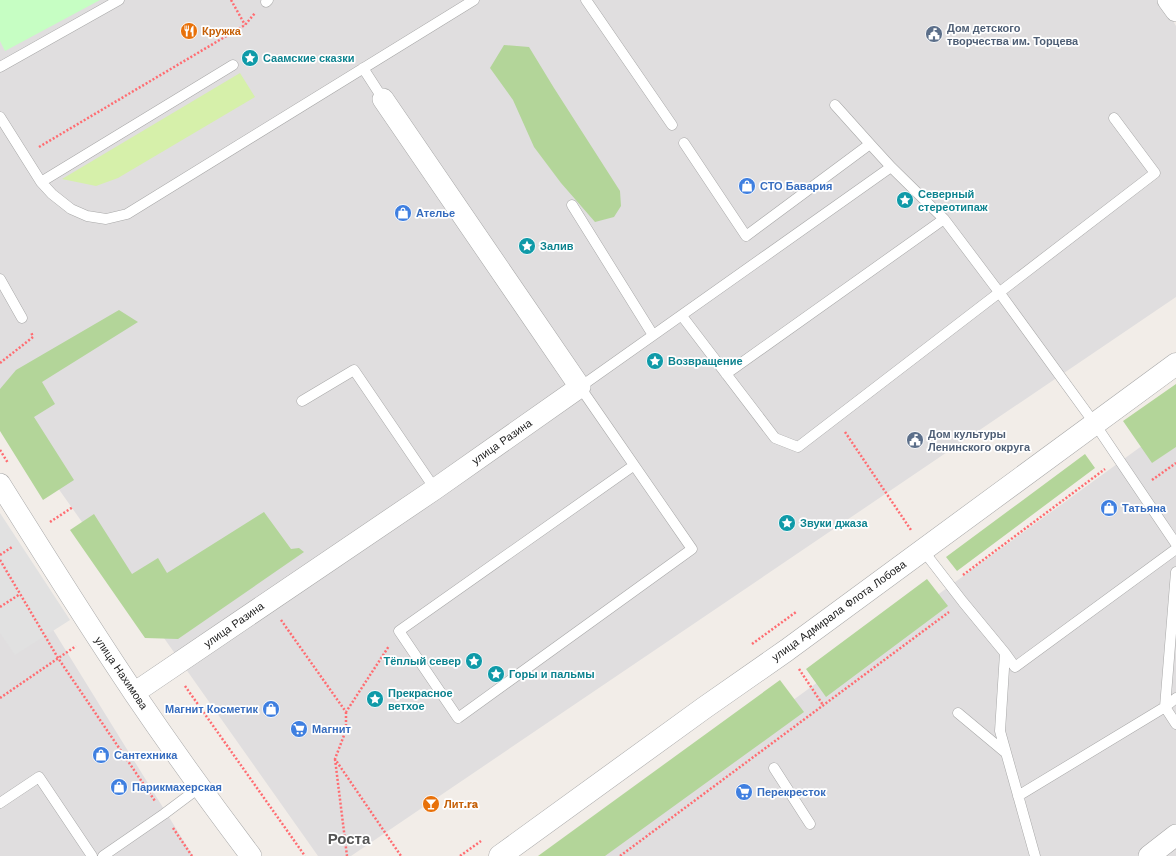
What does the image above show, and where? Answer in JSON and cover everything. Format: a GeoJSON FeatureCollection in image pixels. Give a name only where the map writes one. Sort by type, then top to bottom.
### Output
{"type":"FeatureCollection","features":[{"type":"Feature","properties":{"kind":"street"},"geometry":{"type":"LineString","coordinates":[[1168,0],[1176,11]]}},
{"type":"Feature","properties":{"kind":"street"},"geometry":{"type":"LineString","coordinates":[[383,99],[580,387]]}},
{"type":"Feature","properties":{"kind":"street","name":"улица Адмирала Флота Лобова"},"geometry":{"type":"LineString","coordinates":[[500,856],[704,708],[787,650],[1176,364]]}},
{"type":"Feature","properties":{"kind":"street","name":"улица Разина"},"geometry":{"type":"LineString","coordinates":[[134,693],[151,680],[172,668],[435,489],[580,387]]}},
{"type":"Feature","properties":{"kind":"street","name":"улица Нахимова"},"geometry":{"type":"LineString","coordinates":[[0,484],[94,633],[134,693],[251,856]]}},
{"type":"Feature","properties":{"kind":"street"},"geometry":{"type":"LineString","coordinates":[[1149,856],[1176,835]]}},
{"type":"Feature","properties":{"kind":"lane"},"geometry":{"type":"LineString","coordinates":[[0,68],[119,0]]}},
{"type":"Feature","properties":{"kind":"lane"},"geometry":{"type":"LineString","coordinates":[[0,117],[41,182],[52,194],[71,209],[87,216],[106,219],[127,214],[474,0]]}},
{"type":"Feature","properties":{"kind":"lane"},"geometry":{"type":"LineString","coordinates":[[586,0],[672,125]]}},
{"type":"Feature","properties":{"kind":"lane"},"geometry":{"type":"LineString","coordinates":[[41,182],[233,65]]}},
{"type":"Feature","properties":{"kind":"lane"},"geometry":{"type":"LineString","coordinates":[[363,68],[383,99]]}},
{"type":"Feature","properties":{"kind":"lane"},"geometry":{"type":"LineString","coordinates":[[835,105],[891,167],[944,219],[999,292],[1094,424],[1176,544]]}},
{"type":"Feature","properties":{"kind":"lane"},"geometry":{"type":"LineString","coordinates":[[682,316],[775,438],[798,447],[1155,173],[1114,118]]}},
{"type":"Feature","properties":{"kind":"lane"},"geometry":{"type":"LineString","coordinates":[[684,143],[746,236],[870,144]]}},
{"type":"Feature","properties":{"kind":"lane"},"geometry":{"type":"LineString","coordinates":[[633,466],[399,631],[458,718],[692,549],[633,466],[580,387],[891,167]]}},
{"type":"Feature","properties":{"kind":"lane"},"geometry":{"type":"LineString","coordinates":[[572,205],[653,335]]}},
{"type":"Feature","properties":{"kind":"lane"},"geometry":{"type":"LineString","coordinates":[[726,374],[944,219]]}},
{"type":"Feature","properties":{"kind":"lane"},"geometry":{"type":"LineString","coordinates":[[0,279],[22,318]]}},
{"type":"Feature","properties":{"kind":"lane"},"geometry":{"type":"LineString","coordinates":[[302,401],[354,370],[435,489]]}},
{"type":"Feature","properties":{"kind":"lane"},"geometry":{"type":"LineString","coordinates":[[922,550],[1015,666],[1176,549]]}},
{"type":"Feature","properties":{"kind":"lane"},"geometry":{"type":"LineString","coordinates":[[1176,572],[1165,707],[1176,724]]}},
{"type":"Feature","properties":{"kind":"lane"},"geometry":{"type":"LineString","coordinates":[[1005,653],[1000,731],[1035,856]]}},
{"type":"Feature","properties":{"kind":"lane"},"geometry":{"type":"LineString","coordinates":[[1018,796],[1165,707],[1176,698]]}},
{"type":"Feature","properties":{"kind":"lane"},"geometry":{"type":"LineString","coordinates":[[958,713],[1006,753]]}},
{"type":"Feature","properties":{"kind":"lane"},"geometry":{"type":"LineString","coordinates":[[774,768],[810,824]]}},
{"type":"Feature","properties":{"kind":"lane"},"geometry":{"type":"LineString","coordinates":[[0,803],[39,778],[92,856]]}},
{"type":"Feature","properties":{"kind":"lane"},"geometry":{"type":"LineString","coordinates":[[103,856],[200,787]]}},
{"type":"Feature","properties":{"kind":"path"},"geometry":{"type":"LineString","coordinates":[[24,156],[245,25],[231,0]]}},
{"type":"Feature","properties":{"kind":"path"},"geometry":{"type":"LineString","coordinates":[[0,363],[33,336],[22,318]]}},
{"type":"Feature","properties":{"kind":"path"},"geometry":{"type":"LineString","coordinates":[[836,418],[911,530]]}},
{"type":"Feature","properties":{"kind":"path"},"geometry":{"type":"LineString","coordinates":[[949,585],[1118,459]]}},
{"type":"Feature","properties":{"kind":"path"},"geometry":{"type":"LineString","coordinates":[[1139,490],[1176,463]]}},
{"type":"Feature","properties":{"kind":"path"},"geometry":{"type":"LineString","coordinates":[[0,560],[58,658],[192,856]]}},
{"type":"Feature","properties":{"kind":"path"},"geometry":{"type":"LineString","coordinates":[[0,607],[20,594]]}},
{"type":"Feature","properties":{"kind":"path"},"geometry":{"type":"LineString","coordinates":[[268,602],[346,712]]}},
{"type":"Feature","properties":{"kind":"path"},"geometry":{"type":"LineString","coordinates":[[620,856],[963,602]]}},
{"type":"Feature","properties":{"kind":"path"},"geometry":{"type":"LineString","coordinates":[[348,856],[335,759],[346,730],[346,712],[399,631]]}},
{"type":"Feature","properties":{"kind":"path"},"geometry":{"type":"LineString","coordinates":[[0,698],[94,633]]}},
{"type":"Feature","properties":{"kind":"path"},"geometry":{"type":"LineString","coordinates":[[172,668],[305,856]]}},
{"type":"Feature","properties":{"kind":"path"},"geometry":{"type":"LineString","coordinates":[[335,759],[402,856]]}},
{"type":"Feature","properties":{"kind":"shaded area"},"geometry":{"type":"Polygon","coordinates":[[[0,0],[1161,0],[1176,26],[1176,297],[351,856],[318,856],[0,406],[0,0]]]}},
{"type":"Feature","properties":{"kind":"shaded area"},"geometry":{"type":"Polygon","coordinates":[[[1176,421],[1176,856],[579,856],[1176,421]]]}},
{"type":"Feature","properties":{"kind":"shaded area"},"geometry":{"type":"Polygon","coordinates":[[[0,513],[70,620],[15,655],[0,633],[0,513]]]}},
{"type":"Feature","properties":{"kind":"shaded area"},"geometry":{"type":"Polygon","coordinates":[[[0,544],[193,856],[0,856],[0,544]]]}},
{"type":"Feature","properties":{"kind":"green space"},"geometry":{"type":"Polygon","coordinates":[[[0,0],[100,0],[5,51],[0,41],[0,0]]]}},
{"type":"Feature","properties":{"kind":"green space"},"geometry":{"type":"Polygon","coordinates":[[[504,45],[529,47],[620,191],[621,206],[614,217],[595,222],[561,183],[534,147],[513,100],[490,68],[504,45]]]}},
{"type":"Feature","properties":{"kind":"green space"},"geometry":{"type":"Polygon","coordinates":[[[240,73],[255,97],[118,178],[96,186],[62,179],[240,73]]]}},
{"type":"Feature","properties":{"kind":"green space"},"geometry":{"type":"Polygon","coordinates":[[[119,310],[138,322],[42,382],[55,404],[34,417],[74,480],[43,500],[0,431],[0,389],[16,370],[119,310]]]}},
{"type":"Feature","properties":{"kind":"green space"},"geometry":{"type":"Polygon","coordinates":[[[1176,384],[1176,447],[1152,463],[1123,421],[1176,384]]]}},
{"type":"Feature","properties":{"kind":"green space"},"geometry":{"type":"Polygon","coordinates":[[[1085,454],[1095,468],[957,571],[946,557],[1085,454]]]}},
{"type":"Feature","properties":{"kind":"green space"},"geometry":{"type":"Polygon","coordinates":[[[264,512],[291,549],[299,548],[304,552],[178,639],[145,638],[70,530],[94,514],[132,574],[158,558],[167,573],[264,512]]]}},
{"type":"Feature","properties":{"kind":"green space"},"geometry":{"type":"Polygon","coordinates":[[[927,579],[948,606],[826,697],[806,669],[927,579]]]}},
{"type":"Feature","properties":{"kind":"green space"},"geometry":{"type":"Polygon","coordinates":[[[780,680],[804,712],[605,856],[538,856],[780,680]]]}},
{"type":"Feature","properties":{"kind":"place","name":"Кружка"},"geometry":{"type":"Point","coordinates":[189,31]}},
{"type":"Feature","properties":{"kind":"place","name":"Дом детского творчества им. Торцева"},"geometry":{"type":"Point","coordinates":[934,34]}},
{"type":"Feature","properties":{"kind":"place","name":"Саамские сказки"},"geometry":{"type":"Point","coordinates":[250,58]}},
{"type":"Feature","properties":{"kind":"place","name":"СТО Бавария"},"geometry":{"type":"Point","coordinates":[747,186]}},
{"type":"Feature","properties":{"kind":"place","name":"Северный стереотипаж"},"geometry":{"type":"Point","coordinates":[905,200]}},
{"type":"Feature","properties":{"kind":"place","name":"Ателье"},"geometry":{"type":"Point","coordinates":[403,213]}},
{"type":"Feature","properties":{"kind":"place","name":"Залив"},"geometry":{"type":"Point","coordinates":[527,246]}},
{"type":"Feature","properties":{"kind":"place","name":"Возвращение"},"geometry":{"type":"Point","coordinates":[655,361]}},
{"type":"Feature","properties":{"kind":"place","name":"Дом культуры Ленинского округа"},"geometry":{"type":"Point","coordinates":[915,440]}},
{"type":"Feature","properties":{"kind":"place","name":"Татьяна"},"geometry":{"type":"Point","coordinates":[1109,508]}},
{"type":"Feature","properties":{"kind":"place","name":"Звуки джаза"},"geometry":{"type":"Point","coordinates":[787,523]}},
{"type":"Feature","properties":{"kind":"place","name":"Тёплый север"},"geometry":{"type":"Point","coordinates":[474,661]}},
{"type":"Feature","properties":{"kind":"place","name":"Горы и пальмы"},"geometry":{"type":"Point","coordinates":[496,674]}},
{"type":"Feature","properties":{"kind":"place","name":"Прекрасное ветхое"},"geometry":{"type":"Point","coordinates":[375,699]}},
{"type":"Feature","properties":{"kind":"place","name":"Магнит Косметик"},"geometry":{"type":"Point","coordinates":[271,709]}},
{"type":"Feature","properties":{"kind":"place","name":"Магнит"},"geometry":{"type":"Point","coordinates":[299,729]}},
{"type":"Feature","properties":{"kind":"place","name":"Сантехника"},"geometry":{"type":"Point","coordinates":[101,755]}},
{"type":"Feature","properties":{"kind":"place","name":"Парикмахерская"},"geometry":{"type":"Point","coordinates":[119,787]}},
{"type":"Feature","properties":{"kind":"place","name":"Перекресток"},"geometry":{"type":"Point","coordinates":[744,792]}},
{"type":"Feature","properties":{"kind":"place","name":"Лит.ra"},"geometry":{"type":"Point","coordinates":[431,804]}},
{"type":"Feature","properties":{"kind":"district","name":"Роста"},"geometry":{"type":"Point","coordinates":[349,839]}}]}
